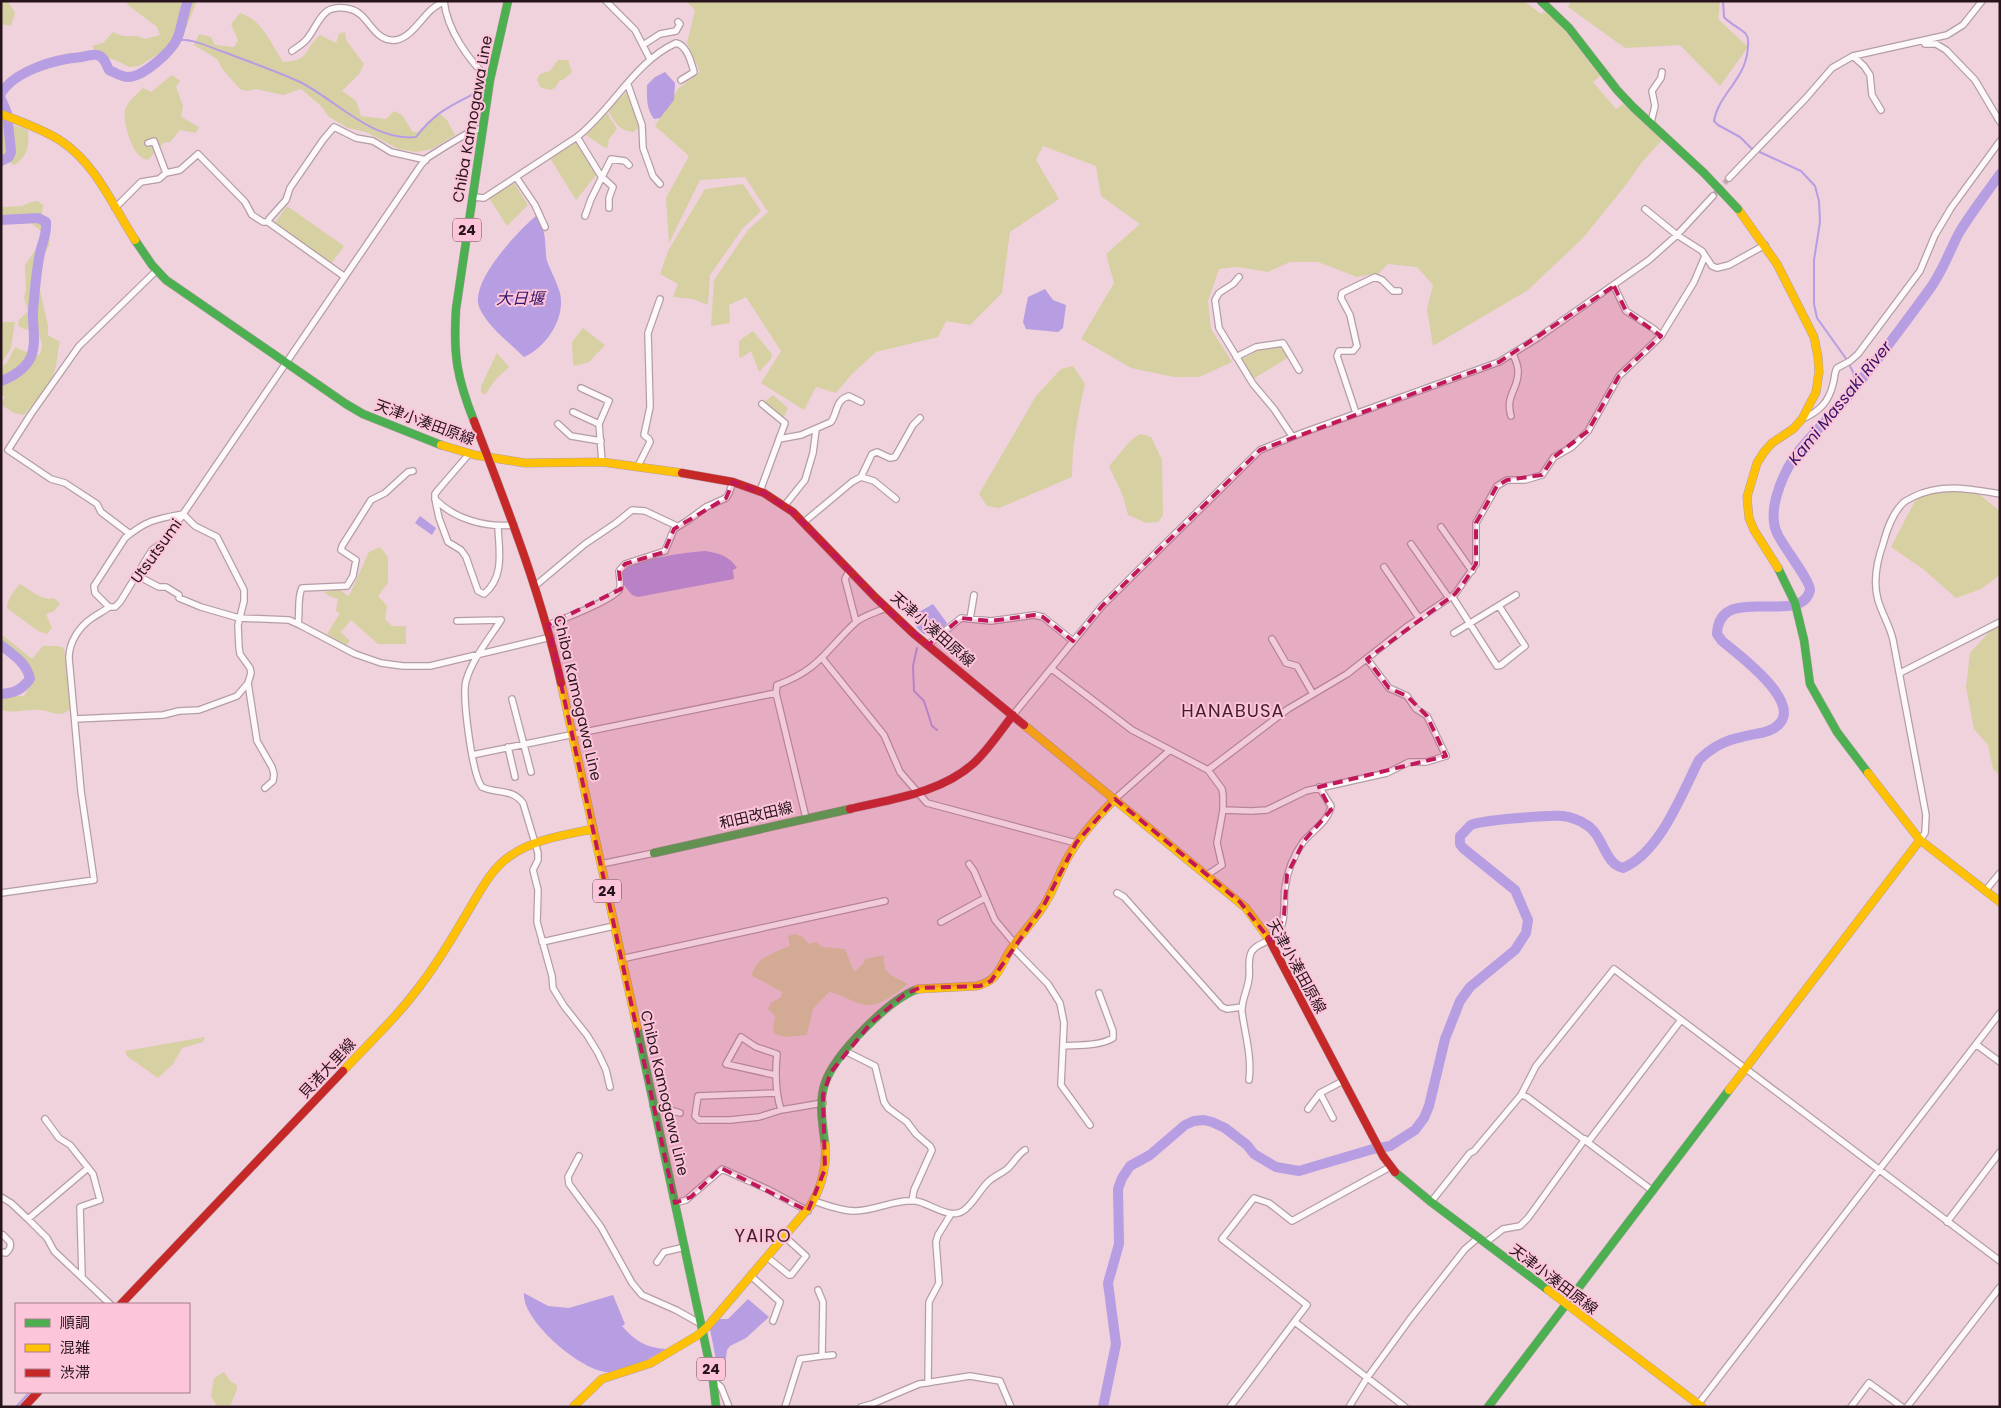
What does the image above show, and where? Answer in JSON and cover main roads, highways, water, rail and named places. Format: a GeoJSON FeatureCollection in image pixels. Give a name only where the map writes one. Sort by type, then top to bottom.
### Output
{"type":"FeatureCollection","features":[{"type":"Feature","properties":{"kind":"water"},"geometry":{"type":"Polygon","coordinates":[[[665,72],[675,83],[674,100],[660,118],[654,119],[648,107],[647,85],[655,77],[665,72]]]}},
{"type":"Feature","properties":{"kind":"water","name":"大日堰"},"geometry":{"type":"Polygon","coordinates":[[[537,215],[543,228],[547,261],[559,289],[561,303],[557,322],[547,339],[540,347],[524,357],[489,323],[480,309],[478,298],[487,272],[496,259],[518,233],[537,215]]]}},
{"type":"Feature","properties":{"kind":"water"},"geometry":{"type":"Polygon","coordinates":[[[1045,289],[1053,300],[1066,305],[1063,328],[1058,332],[1026,329],[1023,322],[1028,297],[1045,289]]]}},
{"type":"Feature","properties":{"kind":"water"},"geometry":{"type":"Polygon","coordinates":[[[420,516],[436,528],[432,535],[415,523],[420,516]]]}},
{"type":"Feature","properties":{"kind":"water"},"geometry":{"type":"Polygon","coordinates":[[[705,551],[719,554],[731,561],[737,568],[733,570],[734,579],[638,597],[632,595],[623,584],[623,571],[638,563],[662,557],[705,551]]]}},
{"type":"Feature","properties":{"kind":"water"},"geometry":{"type":"Polygon","coordinates":[[[933,604],[947,623],[940,632],[931,636],[922,633],[915,624],[919,612],[933,604]]]}},
{"type":"Feature","properties":{"kind":"water"},"geometry":{"type":"Polygon","coordinates":[[[524,1293],[548,1306],[569,1308],[613,1295],[625,1324],[622,1326],[636,1340],[647,1345],[666,1349],[624,1369],[609,1372],[598,1370],[570,1355],[543,1330],[532,1317],[526,1304],[524,1293]]]}},
{"type":"Feature","properties":{"kind":"water"},"geometry":{"type":"Polygon","coordinates":[[[748,1299],[769,1317],[746,1338],[730,1346],[727,1350],[725,1365],[718,1370],[710,1329],[720,1319],[728,1319],[748,1299]]]}},
{"type":"Feature","properties":{"kind":"waterway"},"geometry":{"type":"LineString","coordinates":[[1,93],[16,78],[37,67],[60,60],[92,55],[101,57],[109,70],[121,75],[128,77],[141,73],[163,57],[174,44],[179,35],[188,1]]}},
{"type":"Feature","properties":{"kind":"waterway"},"geometry":{"type":"LineString","coordinates":[[1723,1],[1724,17],[1746,34],[1748,46],[1743,68],[1721,103],[1714,121],[1740,137],[1751,148],[1801,171],[1815,186],[1819,201],[1820,222],[1814,260],[1814,304],[1817,318],[1847,360],[1853,372],[1856,385]]}},
{"type":"Feature","properties":{"kind":"waterway"},"geometry":{"type":"LineString","coordinates":[[177,40],[199,43],[300,82],[370,127],[400,137],[416,137],[438,114],[481,90]]}},
{"type":"Feature","properties":{"kind":"waterway"},"geometry":{"type":"LineString","coordinates":[[1,99],[7,113],[11,152],[9,157],[1,161]]}},
{"type":"Feature","properties":{"kind":"waterway","name":"Kami Massaki River"},"geometry":{"type":"LineString","coordinates":[[1103,1407],[1116,1344],[1108,1283],[1119,1244],[1118,1189],[1122,1178],[1130,1166],[1150,1155],[1185,1125],[1194,1121],[1204,1120],[1225,1128],[1247,1145],[1254,1154],[1276,1167],[1299,1171],[1373,1149],[1390,1146],[1415,1130],[1424,1118],[1429,1106],[1445,1039],[1460,1001],[1470,987],[1515,950],[1526,933],[1528,920],[1515,890],[1463,848],[1460,844],[1460,836],[1471,825],[1477,823],[1530,817],[1566,816],[1580,821],[1591,829],[1611,860],[1623,868],[1636,860],[1659,836],[1699,760],[1725,742],[1768,731],[1781,722],[1784,711],[1779,698],[1770,684],[1722,641],[1717,634],[1721,618],[1731,610],[1745,607],[1777,607],[1804,601],[1810,590],[1809,586],[1781,540],[1775,526],[1774,507],[1781,482],[1795,456],[1888,346],[1934,283],[1959,233],[2000,174]]}},
{"type":"Feature","properties":{"kind":"waterway"},"geometry":{"type":"LineString","coordinates":[[1,220],[38,218],[46,222],[46,233],[39,256],[36,280],[33,310],[33,351],[29,361],[22,368],[14,375],[1,381]]}},
{"type":"Feature","properties":{"kind":"waterway"},"geometry":{"type":"LineString","coordinates":[[1,645],[23,664],[30,679],[17,690],[1,694]]}},
{"type":"Feature","properties":{"kind":"waterway"},"geometry":{"type":"LineString","coordinates":[[917,648],[913,666],[914,691],[924,701],[932,726],[937,730]]}},
{"type":"Feature","properties":{"kind":"waterway"},"geometry":{"type":"LineString","coordinates":[[16,1407],[29,1393]]}},
{"type":"Feature","properties":{"kind":"tunnel"},"geometry":{"type":"LineString","coordinates":[[1713,196],[1729,178]]}},
{"type":"Feature","properties":{"kind":"district","name":"HANABUSA"},"geometry":{"type":"Point","coordinates":[1233,710]}},
{"type":"Feature","properties":{"kind":"district","name":"YAIRO"},"geometry":{"type":"Point","coordinates":[763,1235]}}]}
